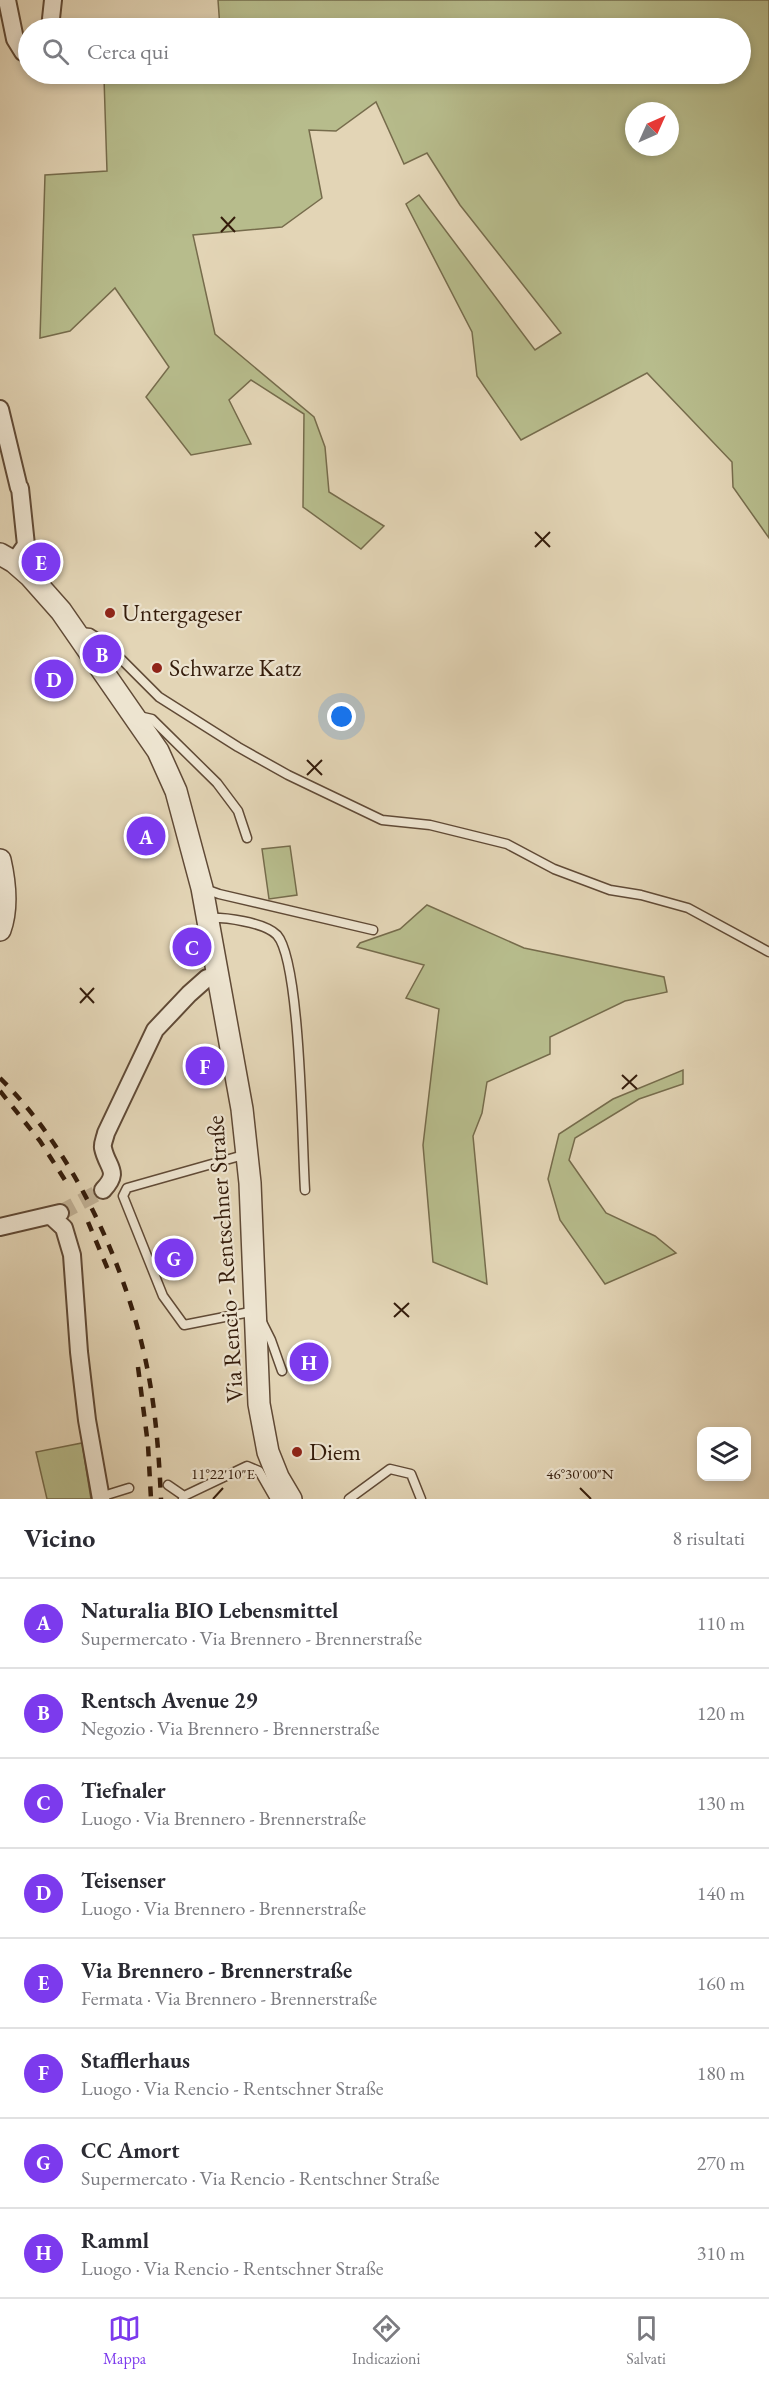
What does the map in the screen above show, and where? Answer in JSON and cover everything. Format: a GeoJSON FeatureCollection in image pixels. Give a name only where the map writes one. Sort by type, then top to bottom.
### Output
{"type":"FeatureCollection","features":[{"type":"Feature","properties":{"kind":"street"},"geometry":{"type":"LineString","coordinates":[[7,0],[18,44]]}},
{"type":"Feature","properties":{"kind":"street"},"geometry":{"type":"LineString","coordinates":[[51,18],[53,0]]}},
{"type":"Feature","properties":{"kind":"street"},"geometry":{"type":"LineString","coordinates":[[0,409],[20,488],[26,545],[7,558]]}},
{"type":"Feature","properties":{"kind":"street","name":"Via Rencio - Rentschner Straße"},"geometry":{"type":"LineString","coordinates":[[7,558],[46,593],[76,634],[158,751],[176,791],[202,888],[242,1109],[250,1183],[259,1404],[268,1452],[278,1477],[291,1499]]}},
{"type":"Feature","properties":{"kind":"street"},"geometry":{"type":"LineString","coordinates":[[0,860],[4,882],[4,918],[0,930]]}},
{"type":"Feature","properties":{"kind":"street"},"geometry":{"type":"LineString","coordinates":[[104,1190],[112,1177],[112,1169],[103,1147],[106,1133],[155,1030],[207,978],[217,976]]}},
{"type":"Feature","properties":{"kind":"street"},"geometry":{"type":"LineString","coordinates":[[0,1227],[56,1214],[64,1228],[72,1255],[79,1352],[87,1420],[101,1498]]}},
{"type":"Feature","properties":{"kind":"lane"},"geometry":{"type":"LineString","coordinates":[[76,634],[82,631],[90,633],[104,642],[159,697],[238,747],[288,775],[382,820],[430,825],[507,844],[554,869],[610,890],[641,895],[688,908],[769,952]]}},
{"type":"Feature","properties":{"kind":"lane"},"geometry":{"type":"LineString","coordinates":[[133,714],[152,719],[217,783],[238,811],[247,837]]}},
{"type":"Feature","properties":{"kind":"lane"},"geometry":{"type":"LineString","coordinates":[[202,888],[373,930]]}},
{"type":"Feature","properties":{"kind":"lane"},"geometry":{"type":"LineString","coordinates":[[206,918],[238,919],[258,926],[276,935],[286,955],[298,1046],[305,1190]]}},
{"type":"Feature","properties":{"kind":"lane"},"geometry":{"type":"LineString","coordinates":[[247,1154],[127,1188],[123,1196],[163,1296],[184,1325],[256,1311],[271,1340],[282,1371]]}},
{"type":"Feature","properties":{"kind":"lane"},"geometry":{"type":"LineString","coordinates":[[168,1485],[183,1498],[247,1466],[259,1471],[275,1499]]}},
{"type":"Feature","properties":{"kind":"lane"},"geometry":{"type":"LineString","coordinates":[[349,1499],[390,1469],[411,1474],[421,1499]]}},
{"type":"Feature","properties":{"kind":"lane"},"geometry":{"type":"LineString","coordinates":[[101,1498],[129,1488]]}},
{"type":"Feature","properties":{"kind":"green space"},"geometry":{"type":"Polygon","coordinates":[[[218,0],[769,0],[769,538],[733,487],[732,462],[647,373],[521,440],[477,376],[472,332],[406,204],[419,195],[535,350],[561,333],[460,205],[427,153],[404,164],[376,102],[336,131],[309,130],[322,198],[282,227],[193,235],[215,334],[314,417],[325,447],[329,492],[384,526],[361,549],[303,507],[304,414],[251,380],[229,400],[251,444],[191,455],[146,397],[169,367],[115,288],[70,331],[40,338],[45,175],[107,171],[104,84],[751,84],[751,18],[219,18],[218,0]]]}},
{"type":"Feature","properties":{"kind":"green space"},"geometry":{"type":"Polygon","coordinates":[[[290,846],[297,895],[269,899],[262,849],[290,846]]]}},
{"type":"Feature","properties":{"kind":"green space"},"geometry":{"type":"Polygon","coordinates":[[[427,905],[524,948],[664,977],[667,992],[625,1001],[550,1037],[550,1054],[487,1082],[482,1113],[473,1136],[487,1284],[433,1262],[423,1145],[439,1009],[406,998],[424,965],[357,947],[360,943],[400,929],[427,905]]]}},
{"type":"Feature","properties":{"kind":"green space"},"geometry":{"type":"Polygon","coordinates":[[[683,1070],[683,1084],[639,1099],[575,1138],[569,1160],[606,1213],[655,1236],[676,1253],[605,1284],[560,1220],[548,1179],[559,1134],[613,1099],[683,1070]]]}},
{"type":"Feature","properties":{"kind":"green space"},"geometry":{"type":"Polygon","coordinates":[[[82,1443],[91,1499],[47,1499],[36,1452],[82,1443]]]}},
{"type":"Feature","properties":{"kind":"tunnel"},"geometry":{"type":"LineString","coordinates":[[60,1213],[103,1190]]}},
{"type":"Feature","properties":{"kind":"railway"},"geometry":{"type":"LineString","coordinates":[[0,1078],[27,1108],[75,1176],[112,1253],[127,1293],[148,1372],[157,1435],[161,1499]]}},
{"type":"Feature","properties":{"kind":"railway"},"geometry":{"type":"LineString","coordinates":[[0,1091],[40,1141],[70,1188]]}},
{"type":"Feature","properties":{"kind":"railway"},"geometry":{"type":"LineString","coordinates":[[88,1222],[109,1272]]}},
{"type":"Feature","properties":{"kind":"railway"},"geometry":{"type":"LineString","coordinates":[[138,1367],[148,1445],[151,1499]]}},
{"type":"Feature","properties":{"kind":"place","name":"Via Brennero - Brennerstraße"},"geometry":{"type":"Point","coordinates":[41,562]}},
{"type":"Feature","properties":{"kind":"place","name":"Untergageser"},"geometry":{"type":"Point","coordinates":[110,613]}},
{"type":"Feature","properties":{"kind":"place","name":"Rentsch Avenue 29"},"geometry":{"type":"Point","coordinates":[102,654]}},
{"type":"Feature","properties":{"kind":"place","name":"Schwarze Katz"},"geometry":{"type":"Point","coordinates":[157,668]}},
{"type":"Feature","properties":{"kind":"place","name":"Teisenser"},"geometry":{"type":"Point","coordinates":[54,679]}},
{"type":"Feature","properties":{"kind":"place","name":"Naturalia BIO Lebensmittel"},"geometry":{"type":"Point","coordinates":[146,836]}},
{"type":"Feature","properties":{"kind":"place","name":"Tiefnaler"},"geometry":{"type":"Point","coordinates":[192,947]}},
{"type":"Feature","properties":{"kind":"place","name":"Stafflerhaus"},"geometry":{"type":"Point","coordinates":[205,1066]}},
{"type":"Feature","properties":{"kind":"place","name":"CC Amort"},"geometry":{"type":"Point","coordinates":[174,1258]}},
{"type":"Feature","properties":{"kind":"place","name":"Ramml"},"geometry":{"type":"Point","coordinates":[309,1362]}},
{"type":"Feature","properties":{"kind":"place","name":"Diem"},"geometry":{"type":"Point","coordinates":[297,1452]}}]}
